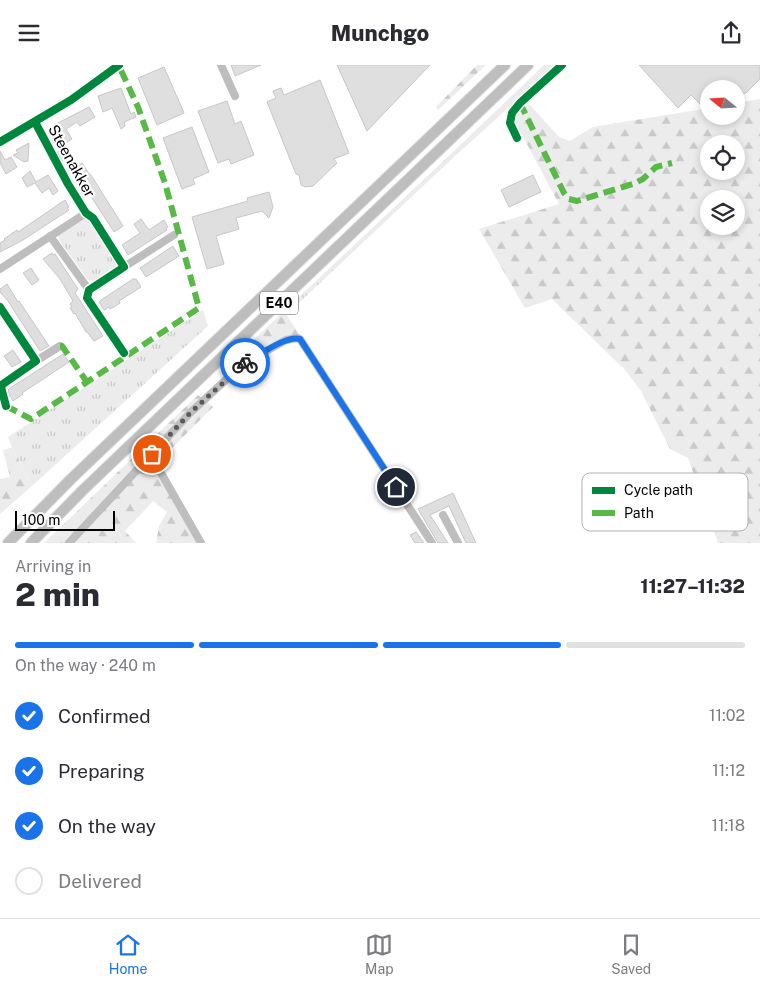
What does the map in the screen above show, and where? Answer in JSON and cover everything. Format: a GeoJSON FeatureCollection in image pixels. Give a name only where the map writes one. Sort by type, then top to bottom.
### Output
{"type":"FeatureCollection","features":[{"type":"Feature","properties":{"kind":"highway","name":"E40"},"geometry":{"type":"LineString","coordinates":[[8,543],[78,472],[504,65]]}},
{"type":"Feature","properties":{"kind":"highway","name":"E40"},"geometry":{"type":"LineString","coordinates":[[31,543],[83,490],[528,65]]}},
{"type":"Feature","properties":{"kind":"street"},"geometry":{"type":"LineString","coordinates":[[0,142],[71,100],[119,65]]}},
{"type":"Feature","properties":{"kind":"street"},"geometry":{"type":"LineString","coordinates":[[221,65],[235,96]]}},
{"type":"Feature","properties":{"kind":"street"},"geometry":{"type":"LineString","coordinates":[[517,138],[510,123],[512,113],[562,65]]}},
{"type":"Feature","properties":{"kind":"street","name":"Steenakker"},"geometry":{"type":"LineString","coordinates":[[0,269],[86,213],[68,184],[35,122]]}},
{"type":"Feature","properties":{"kind":"street"},"geometry":{"type":"LineString","coordinates":[[86,213],[93,218],[124,267]]}},
{"type":"Feature","properties":{"kind":"street"},"geometry":{"type":"LineString","coordinates":[[88,294],[124,267],[174,235]]}},
{"type":"Feature","properties":{"kind":"street"},"geometry":{"type":"LineString","coordinates":[[50,236],[124,353]]}},
{"type":"Feature","properties":{"kind":"street"},"geometry":{"type":"LineString","coordinates":[[0,307],[36,361]]}},
{"type":"Feature","properties":{"kind":"street"},"geometry":{"type":"LineString","coordinates":[[69,543],[190,413],[243,364],[286,340],[298,338],[321,370],[432,543]]}},
{"type":"Feature","properties":{"kind":"street"},"geometry":{"type":"LineString","coordinates":[[6,406],[1,387],[3,384],[60,346]]}},
{"type":"Feature","properties":{"kind":"street"},"geometry":{"type":"LineString","coordinates":[[152,454],[153,459],[201,543]]}},
{"type":"Feature","properties":{"kind":"street"},"geometry":{"type":"LineString","coordinates":[[443,515],[458,543]]}},
{"type":"Feature","properties":{"kind":"green space"},"geometry":{"type":"Polygon","coordinates":[[[477,65],[486,65],[438,110],[436,107],[477,65]]]}},
{"type":"Feature","properties":{"kind":"green space"},"geometry":{"type":"Polygon","coordinates":[[[544,65],[556,65],[455,156],[453,152],[544,65]]]}},
{"type":"Feature","properties":{"kind":"green space"},"geometry":{"type":"Polygon","coordinates":[[[760,99],[760,543],[718,543],[714,531],[748,531],[748,473],[693,473],[688,458],[670,449],[641,391],[626,371],[552,299],[525,308],[479,229],[559,204],[513,118],[529,104],[559,137],[570,141],[593,127],[700,109],[700,125],[745,125],[745,102],[760,99]]]}},
{"type":"Feature","properties":{"kind":"green space"},"geometry":{"type":"Polygon","coordinates":[[[453,152],[455,156],[286,315],[284,311],[453,152]]]}},
{"type":"Feature","properties":{"kind":"green space"},"geometry":{"type":"Polygon","coordinates":[[[85,217],[89,218],[117,262],[116,267],[93,281],[88,280],[59,240],[58,235],[85,217]]]}},
{"type":"Feature","properties":{"kind":"green space"},"geometry":{"type":"Polygon","coordinates":[[[203,310],[208,326],[32,486],[8,437],[203,310]]]}},
{"type":"Feature","properties":{"kind":"green space"},"geometry":{"type":"Polygon","coordinates":[[[284,311],[299,334],[282,339],[251,357],[241,352],[284,311]]]}},
{"type":"Feature","properties":{"kind":"green space"},"geometry":{"type":"Polygon","coordinates":[[[198,395],[213,407],[157,463],[198,543],[156,543],[159,526],[167,512],[153,501],[125,531],[136,543],[44,543],[198,395]]]}},
{"type":"Feature","properties":{"kind":"green space"},"geometry":{"type":"Polygon","coordinates":[[[12,448],[32,486],[0,514],[0,479],[10,477],[3,450],[12,448]]]}},
{"type":"Feature","properties":{"kind":"building"},"geometry":{"type":"Polygon","coordinates":[[[231,65],[261,65],[235,76],[231,65]]]}},
{"type":"Feature","properties":{"kind":"building"},"geometry":{"type":"Polygon","coordinates":[[[337,65],[430,65],[367,131],[337,65]]]}},
{"type":"Feature","properties":{"kind":"building"},"geometry":{"type":"Polygon","coordinates":[[[639,65],[760,65],[760,79],[746,93],[745,80],[700,80],[700,104],[691,95],[678,108],[639,65]]]}},
{"type":"Feature","properties":{"kind":"building"},"geometry":{"type":"Polygon","coordinates":[[[164,67],[184,113],[157,125],[138,78],[164,67]]]}},
{"type":"Feature","properties":{"kind":"building"},"geometry":{"type":"Polygon","coordinates":[[[320,80],[349,153],[334,159],[337,163],[313,186],[306,187],[301,185],[299,175],[296,174],[267,102],[276,98],[273,91],[281,88],[284,95],[320,80]]]}},
{"type":"Feature","properties":{"kind":"building"},"geometry":{"type":"Polygon","coordinates":[[[121,88],[131,114],[134,112],[136,117],[124,122],[125,126],[121,129],[112,108],[103,112],[98,96],[121,88]]]}},
{"type":"Feature","properties":{"kind":"building"},"geometry":{"type":"Polygon","coordinates":[[[227,101],[235,124],[241,121],[254,155],[231,164],[229,159],[218,163],[198,111],[227,101]]]}},
{"type":"Feature","properties":{"kind":"building"},"geometry":{"type":"Polygon","coordinates":[[[89,107],[95,117],[80,126],[77,122],[66,129],[72,139],[61,146],[52,126],[89,107]]]}},
{"type":"Feature","properties":{"kind":"building"},"geometry":{"type":"Polygon","coordinates":[[[192,127],[209,172],[193,179],[195,184],[182,189],[163,138],[192,127]]]}},
{"type":"Feature","properties":{"kind":"building"},"geometry":{"type":"Polygon","coordinates":[[[29,143],[28,161],[24,162],[13,155],[18,153],[16,150],[29,143]]]}},
{"type":"Feature","properties":{"kind":"building"},"geometry":{"type":"Polygon","coordinates":[[[62,149],[67,157],[71,154],[78,165],[82,163],[123,226],[114,232],[66,158],[62,161],[57,152],[62,149]]]}},
{"type":"Feature","properties":{"kind":"building"},"geometry":{"type":"Polygon","coordinates":[[[0,151],[5,160],[11,157],[17,167],[6,174],[0,163],[0,151]]]}},
{"type":"Feature","properties":{"kind":"building"},"geometry":{"type":"Polygon","coordinates":[[[30,171],[36,182],[48,175],[58,191],[53,195],[49,188],[42,193],[35,183],[27,187],[22,178],[30,171]]]}},
{"type":"Feature","properties":{"kind":"building"},"geometry":{"type":"Polygon","coordinates":[[[533,175],[541,192],[509,207],[501,190],[533,175]]]}},
{"type":"Feature","properties":{"kind":"building"},"geometry":{"type":"Polygon","coordinates":[[[269,192],[273,207],[269,218],[262,211],[236,218],[239,229],[216,236],[224,264],[207,269],[192,217],[248,201],[247,198],[269,192]]]}},
{"type":"Feature","properties":{"kind":"building"},"geometry":{"type":"Polygon","coordinates":[[[65,200],[69,210],[23,240],[0,252],[0,243],[4,239],[17,230],[18,232],[65,200]]]}},
{"type":"Feature","properties":{"kind":"building"},"geometry":{"type":"Polygon","coordinates":[[[141,219],[149,230],[164,220],[168,227],[166,228],[167,230],[128,255],[122,245],[140,233],[134,224],[141,219]]]}},
{"type":"Feature","properties":{"kind":"building"},"geometry":{"type":"Polygon","coordinates":[[[173,246],[179,256],[146,277],[140,268],[173,246]]]}},
{"type":"Feature","properties":{"kind":"building"},"geometry":{"type":"Polygon","coordinates":[[[52,253],[53,255],[55,254],[78,289],[75,293],[103,336],[94,341],[70,308],[72,307],[70,304],[73,301],[60,279],[43,259],[52,253]]]}},
{"type":"Feature","properties":{"kind":"building"},"geometry":{"type":"Polygon","coordinates":[[[31,268],[39,280],[32,285],[23,273],[31,268]]]}},
{"type":"Feature","properties":{"kind":"building"},"geometry":{"type":"Polygon","coordinates":[[[133,279],[136,279],[141,287],[119,301],[120,303],[114,307],[104,310],[99,302],[133,279]]]}},
{"type":"Feature","properties":{"kind":"building"},"geometry":{"type":"Polygon","coordinates":[[[7,284],[49,346],[40,351],[8,301],[0,292],[0,289],[7,284]]]}},
{"type":"Feature","properties":{"kind":"building"},"geometry":{"type":"Polygon","coordinates":[[[13,350],[21,362],[12,367],[4,356],[13,350]]]}},
{"type":"Feature","properties":{"kind":"building"},"geometry":{"type":"Polygon","coordinates":[[[63,354],[69,362],[13,401],[8,390],[10,388],[63,354]]]}},
{"type":"Feature","properties":{"kind":"building"},"geometry":{"type":"Polygon","coordinates":[[[453,493],[476,543],[466,543],[449,506],[430,515],[448,543],[438,543],[418,509],[453,493]]]}},
{"type":"Feature","properties":{"kind":"building"},"geometry":{"type":"Polygon","coordinates":[[[416,532],[424,543],[415,543],[410,535],[416,532]]]}},
{"type":"Feature","properties":{"kind":"marked path"},"geometry":{"type":"LineString","coordinates":[[6,406],[31,419],[199,308],[165,183],[138,107],[119,66]]}},
{"type":"Feature","properties":{"kind":"marked path"},"geometry":{"type":"LineString","coordinates":[[520,103],[564,193],[569,199],[577,201],[633,184],[643,179],[656,167],[672,163]]}},
{"type":"Feature","properties":{"kind":"marked path"},"geometry":{"type":"LineString","coordinates":[[60,346],[62,346],[87,382]]}},
{"type":"Feature","properties":{"kind":"cycle path"},"geometry":{"type":"LineString","coordinates":[[0,142],[71,100],[119,65]]}},
{"type":"Feature","properties":{"kind":"cycle path"},"geometry":{"type":"LineString","coordinates":[[517,138],[510,123],[512,113],[520,103],[562,65]]}},
{"type":"Feature","properties":{"kind":"cycle path"},"geometry":{"type":"LineString","coordinates":[[35,122],[68,184],[86,213],[93,218],[124,267],[89,290],[87,298],[124,353]]}},
{"type":"Feature","properties":{"kind":"cycle path"},"geometry":{"type":"LineString","coordinates":[[0,307],[36,361],[3,384],[1,387],[6,406]]}},
{"type":"Feature","properties":{"kind":"way so far"},"geometry":{"type":"LineString","coordinates":[[152,454],[190,413],[245,363]]}},
{"type":"Feature","properties":{"kind":"route"},"geometry":{"type":"LineString","coordinates":[[245,363],[286,340],[300,339],[396,487]]}}]}
